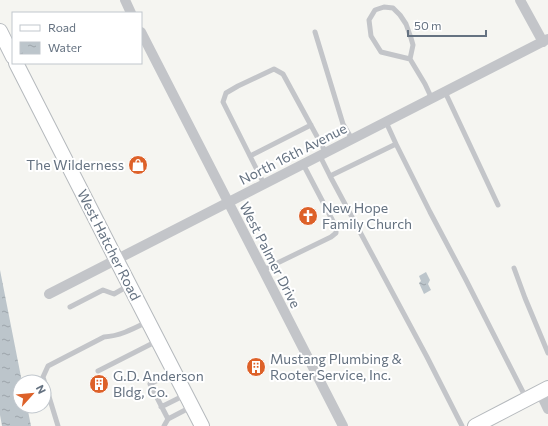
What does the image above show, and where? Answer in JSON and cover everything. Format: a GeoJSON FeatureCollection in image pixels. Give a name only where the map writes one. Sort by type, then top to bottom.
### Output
{"type":"FeatureCollection","features":[{"type":"Feature","properties":{"kind":"street"},"geometry":{"type":"LineString","coordinates":[[125,0],[131,12]]}},
{"type":"Feature","properties":{"kind":"street"},"geometry":{"type":"LineString","coordinates":[[520,0],[545,40]]}},
{"type":"Feature","properties":{"kind":"street"},"geometry":{"type":"LineString","coordinates":[[0,31],[12,55]]}},
{"type":"Feature","properties":{"kind":"street","name":"West Palmer Drive"},"geometry":{"type":"LineString","coordinates":[[142,34],[343,426]]}},
{"type":"Feature","properties":{"kind":"street","name":"North 16th Avenue"},"geometry":{"type":"LineString","coordinates":[[50,294],[545,40]]}},
{"type":"Feature","properties":{"kind":"street","name":"West Hatcher Road"},"geometry":{"type":"LineString","coordinates":[[17,64],[202,426]]}},
{"type":"Feature","properties":{"kind":"street"},"geometry":{"type":"LineString","coordinates":[[475,426],[544,390],[548,409]]}},
{"type":"Feature","properties":{"kind":"lane"},"geometry":{"type":"LineString","coordinates":[[410,59],[381,52],[371,36],[369,20],[375,10],[394,8],[406,24],[413,45],[410,59],[432,98]]}},
{"type":"Feature","properties":{"kind":"lane"},"geometry":{"type":"LineString","coordinates":[[315,32],[343,124],[352,140]]}},
{"type":"Feature","properties":{"kind":"lane"},"geometry":{"type":"LineString","coordinates":[[264,184],[223,102],[226,93],[274,69],[283,74],[311,125],[330,176],[427,357],[462,426]]}},
{"type":"Feature","properties":{"kind":"lane"},"geometry":{"type":"LineString","coordinates":[[445,92],[498,205]]}},
{"type":"Feature","properties":{"kind":"lane"},"geometry":{"type":"LineString","coordinates":[[386,122],[430,212],[527,399]]}},
{"type":"Feature","properties":{"kind":"lane"},"geometry":{"type":"LineString","coordinates":[[250,156],[311,125]]}},
{"type":"Feature","properties":{"kind":"lane"},"geometry":{"type":"LineString","coordinates":[[330,176],[396,144]]}},
{"type":"Feature","properties":{"kind":"lane"},"geometry":{"type":"LineString","coordinates":[[263,270],[331,237],[336,233],[336,227],[303,164]]}},
{"type":"Feature","properties":{"kind":"lane"},"geometry":{"type":"LineString","coordinates":[[514,268],[548,353]]}},
{"type":"Feature","properties":{"kind":"lane"},"geometry":{"type":"LineString","coordinates":[[70,307],[103,290],[114,294],[129,286]]}},
{"type":"Feature","properties":{"kind":"lane"},"geometry":{"type":"LineString","coordinates":[[58,426],[43,377],[48,366],[104,337],[130,330],[148,321]]}},
{"type":"Feature","properties":{"kind":"lane"},"geometry":{"type":"LineString","coordinates":[[98,371],[158,340]]}},
{"type":"Feature","properties":{"kind":"lane"},"geometry":{"type":"LineString","coordinates":[[168,419],[150,384],[174,372]]}},
{"type":"Feature","properties":{"kind":"lane"},"geometry":{"type":"LineString","coordinates":[[161,407],[189,400]]}},
{"type":"Feature","properties":{"kind":"lane"},"geometry":{"type":"LineString","coordinates":[[164,426],[168,419],[189,400]]}},
{"type":"Feature","properties":{"kind":"water"},"geometry":{"type":"Polygon","coordinates":[[[0,270],[20,374],[12,374],[12,414],[29,414],[31,426],[2,426],[0,415],[0,270]]]}},
{"type":"Feature","properties":{"kind":"water"},"geometry":{"type":"Polygon","coordinates":[[[426,272],[430,280],[428,284],[431,290],[424,294],[419,283],[421,281],[419,276],[426,272]]]}},
{"type":"Feature","properties":{"kind":"place","name":"The Wilderness"},"geometry":{"type":"Point","coordinates":[138,165]}},
{"type":"Feature","properties":{"kind":"place","name":"New Hope Family Church"},"geometry":{"type":"Point","coordinates":[308,216]}},
{"type":"Feature","properties":{"kind":"place","name":"Mustang Plumbing & Rooter Service, Inc."},"geometry":{"type":"Point","coordinates":[256,367]}},
{"type":"Feature","properties":{"kind":"place","name":"G.D. Anderson Bldg, Co."},"geometry":{"type":"Point","coordinates":[99,384]}}]}
